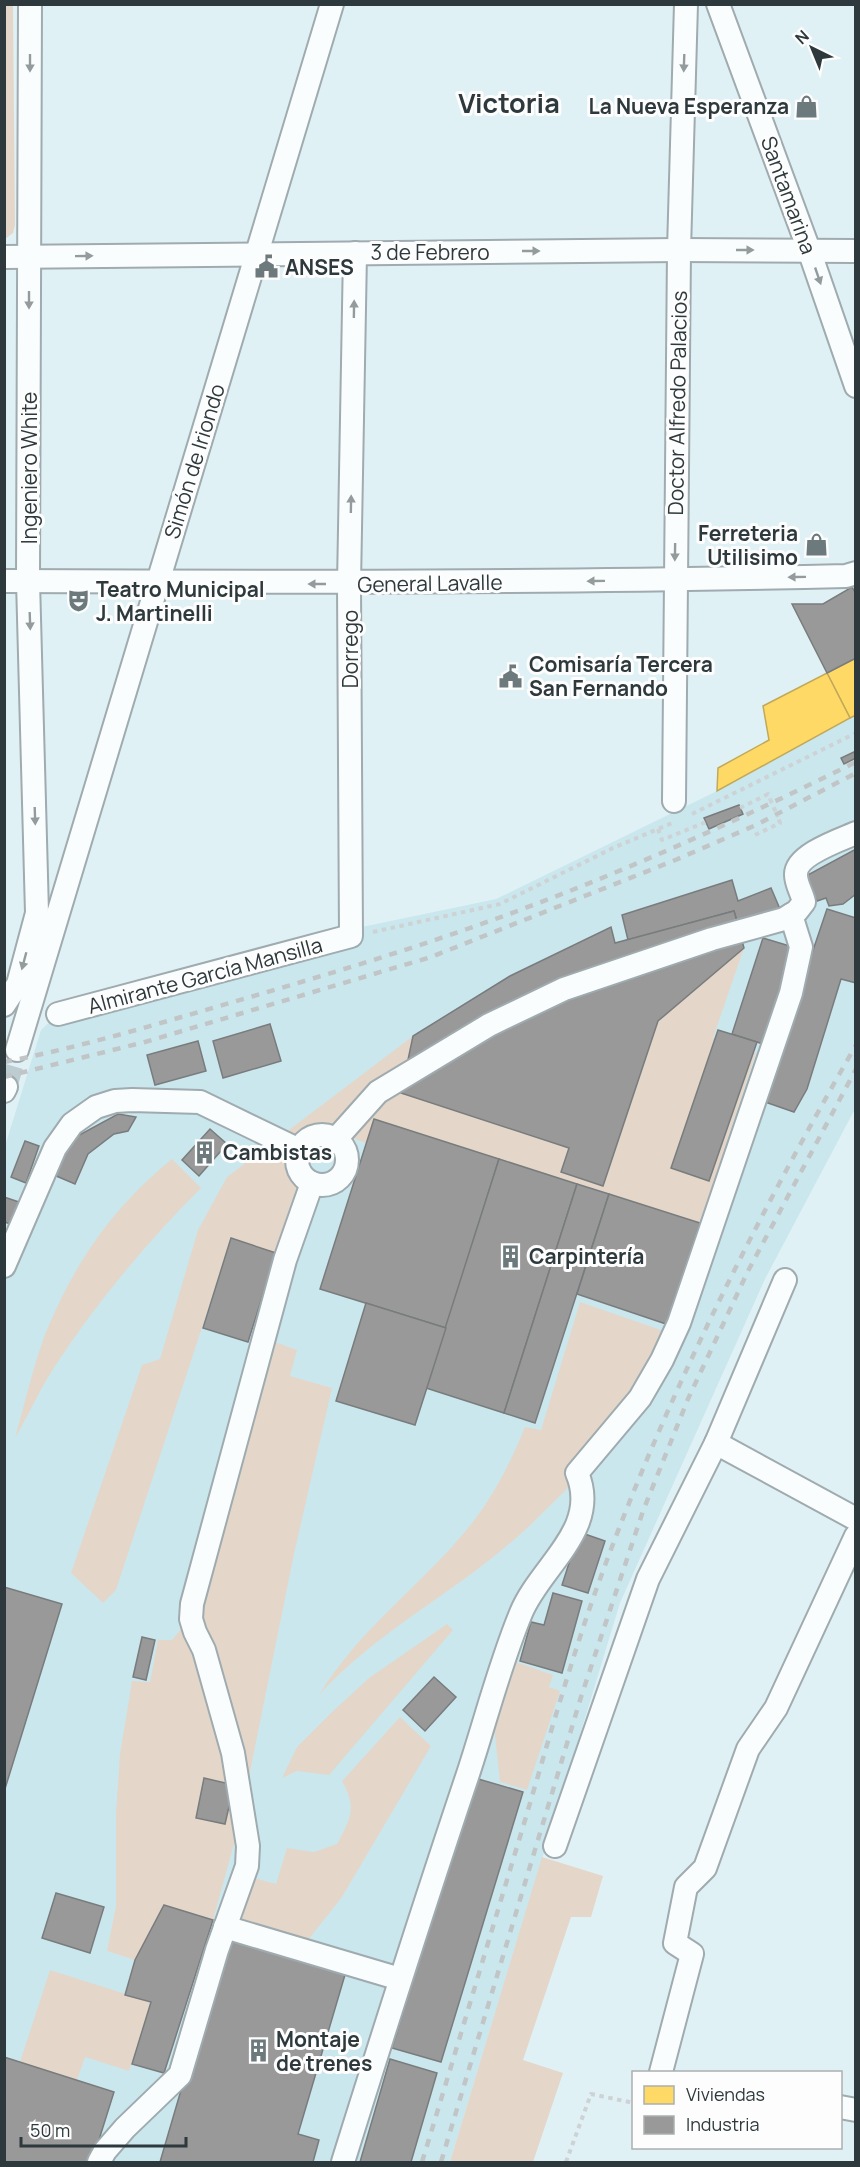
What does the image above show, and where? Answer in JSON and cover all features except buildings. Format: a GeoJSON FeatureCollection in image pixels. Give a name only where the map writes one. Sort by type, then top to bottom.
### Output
{"type":"FeatureCollection","features":[{"type":"Feature","properties":{"kind":"street","name":"Ingeniero White"},"geometry":{"type":"LineString","coordinates":[[30,4],[28,581],[47,915]]}},
{"type":"Feature","properties":{"kind":"street","name":"Simón de Iriondo"},"geometry":{"type":"LineString","coordinates":[[4,1005],[18,984],[47,915],[158,582],[333,4]]}},
{"type":"Feature","properties":{"kind":"street","name":"Doctor Alfredo Palacios"},"geometry":{"type":"LineString","coordinates":[[681,812],[675,580],[679,250],[686,4]]}},
{"type":"Feature","properties":{"kind":"street","name":"Santamarina"},"geometry":{"type":"LineString","coordinates":[[718,4],[809,250],[855,386]]}},
{"type":"Feature","properties":{"kind":"street","name":"3 de Febrero"},"geometry":{"type":"LineString","coordinates":[[4,257],[679,250],[855,251]]}},
{"type":"Feature","properties":{"kind":"street","name":"Dorrego"},"geometry":{"type":"LineString","coordinates":[[351,936],[349,584],[355,253]]}},
{"type":"Feature","properties":{"kind":"street","name":"General Lavalle"},"geometry":{"type":"LineString","coordinates":[[4,581],[349,584],[675,580],[846,576],[855,573]]}},
{"type":"Feature","properties":{"kind":"street"},"geometry":{"type":"LineString","coordinates":[[336,1139],[378,1092],[489,1025],[564,989],[791,915],[801,908],[804,902],[796,877],[798,865],[812,854],[855,833]]}},
{"type":"Feature","properties":{"kind":"street"},"geometry":{"type":"LineString","coordinates":[[17,1050],[47,915]]}},
{"type":"Feature","properties":{"kind":"street"},"geometry":{"type":"LineString","coordinates":[[343,2163],[400,1979],[522,1611],[558,1560],[582,1514],[583,1488],[577,1473],[640,1398],[680,1323],[790,993],[801,946],[791,915]]}},
{"type":"Feature","properties":{"kind":"street","name":"Almirante García Mansilla"},"geometry":{"type":"LineString","coordinates":[[58,1014],[351,936]]}},
{"type":"Feature","properties":{"kind":"street"},"geometry":{"type":"LineString","coordinates":[[4,1266],[55,1148],[72,1124],[96,1107],[115,1101],[191,1100],[207,1105],[299,1150]]}},
{"type":"Feature","properties":{"kind":"street"},"geometry":{"type":"LineString","coordinates":[[319,1136],[336,1139],[346,1152],[346,1169],[342,1176],[328,1185],[312,1183],[301,1173],[299,1150],[304,1143],[319,1136]]}},
{"type":"Feature","properties":{"kind":"street"},"geometry":{"type":"LineString","coordinates":[[99,2163],[105,2151],[125,2128],[180,2075],[225,1927],[247,1866],[248,1846],[233,1753],[204,1650],[193,1626],[192,1604],[285,1260],[312,1183]]}},
{"type":"Feature","properties":{"kind":"street"},"geometry":{"type":"LineString","coordinates":[[555,1846],[648,1580],[716,1443],[784,1281]]}},
{"type":"Feature","properties":{"kind":"street"},"geometry":{"type":"LineString","coordinates":[[716,1443],[855,1519]]}},
{"type":"Feature","properties":{"kind":"street"},"geometry":{"type":"LineString","coordinates":[[662,2071],[692,1954],[675,1943],[687,1887],[705,1868],[748,1749],[776,1708],[855,1536]]}},
{"type":"Feature","properties":{"kind":"street"},"geometry":{"type":"LineString","coordinates":[[225,1927],[400,1979]]}},
{"type":"Feature","properties":{"kind":"path"},"geometry":{"type":"LineString","coordinates":[[351,936],[500,904],[658,829],[681,812],[855,734]]}},
{"type":"Feature","properties":{"kind":"path"},"geometry":{"type":"LineString","coordinates":[[740,807],[768,794],[780,823],[755,835]]}},
{"type":"Feature","properties":{"kind":"path"},"geometry":{"type":"LineString","coordinates":[[658,829],[662,840],[705,821],[692,825]]}},
{"type":"Feature","properties":{"kind":"path"},"geometry":{"type":"LineString","coordinates":[[566,2163],[591,2094],[632,2103]]}},
{"type":"Feature","properties":{"kind":"shaded area"},"geometry":{"type":"Polygon","coordinates":[[[4,5],[13,5],[15,225],[13,233],[5,239],[4,5]]]}},
{"type":"Feature","properties":{"kind":"shaded area"},"geometry":{"type":"Polygon","coordinates":[[[855,585],[855,1109],[765,1279],[620,1603],[450,2162],[5,2162],[4,1149],[41,1030],[58,1014],[333,933],[496,899],[717,791],[850,718],[823,604],[855,585]]]}},
{"type":"Feature","properties":{"kind":"shaded area"},"geometry":{"type":"Polygon","coordinates":[[[734,911],[744,948],[713,1038],[756,1053],[700,1223],[374,1119],[366,1143],[326,1130],[306,1133],[295,1146],[293,1154],[295,1173],[299,1182],[276,1253],[231,1239],[116,1590],[103,1603],[71,1573],[142,1365],[160,1359],[198,1230],[227,1177],[413,1036],[510,976],[611,927],[615,943],[734,911]]]}},
{"type":"Feature","properties":{"kind":"shaded area"},"geometry":{"type":"Polygon","coordinates":[[[172,1159],[201,1188],[142,1251],[105,1296],[50,1375],[15,1438],[41,1345],[70,1282],[83,1259],[114,1216],[151,1177],[172,1159]]]}},
{"type":"Feature","properties":{"kind":"shaded area"},"geometry":{"type":"Polygon","coordinates":[[[580,1302],[661,1330],[653,1357],[633,1393],[564,1476],[572,1484],[533,1522],[485,1563],[363,1653],[319,1695],[354,1647],[472,1523],[502,1477],[525,1427],[541,1430],[580,1302]]]}},
{"type":"Feature","properties":{"kind":"shaded area"},"geometry":{"type":"Polygon","coordinates":[[[264,1338],[297,1350],[290,1376],[332,1388],[294,1554],[239,1826],[213,1920],[135,1960],[107,1951],[116,1906],[116,1813],[120,1754],[132,1681],[150,1682],[158,1640],[172,1640],[185,1624],[264,1338]]]}},
{"type":"Feature","properties":{"kind":"shaded area"},"geometry":{"type":"Polygon","coordinates":[[[447,1624],[453,1630],[329,1775],[297,1771],[282,1778],[297,1747],[331,1713],[369,1678],[447,1624]]]}},
{"type":"Feature","properties":{"kind":"shaded area"},"geometry":{"type":"Polygon","coordinates":[[[516,1662],[553,1675],[549,1687],[560,1691],[527,1790],[500,1782],[494,1727],[516,1662]]]}},
{"type":"Feature","properties":{"kind":"shaded area"},"geometry":{"type":"Polygon","coordinates":[[[400,1717],[431,1746],[342,1897],[297,1954],[219,1929],[236,1873],[276,1884],[287,1848],[314,1852],[337,1844],[349,1820],[351,1806],[342,1781],[400,1717]]]}},
{"type":"Feature","properties":{"kind":"shaded area"},"geometry":{"type":"Polygon","coordinates":[[[542,1857],[603,1876],[591,1917],[571,1917],[523,2060],[563,2073],[533,2162],[450,2162],[542,1857]]]}},
{"type":"Feature","properties":{"kind":"shaded area"},"geometry":{"type":"Polygon","coordinates":[[[50,1970],[151,2002],[129,2071],[85,2057],[77,2080],[20,2062],[50,1970]]]}},
{"type":"Feature","properties":{"kind":"tunnel"},"geometry":{"type":"LineString","coordinates":[[6,1087],[17,1050]]}},
{"type":"Feature","properties":{"kind":"railway"},"geometry":{"type":"LineString","coordinates":[[4,1062],[176,1019],[351,967],[467,929],[664,852],[856,762]]}},
{"type":"Feature","properties":{"kind":"railway"},"geometry":{"type":"LineString","coordinates":[[4,1077],[145,1042],[431,957],[673,861],[756,825],[856,773]]}},
{"type":"Feature","properties":{"kind":"railway"},"geometry":{"type":"LineString","coordinates":[[422,2162],[571,1666],[615,1539],[675,1394],[708,1323],[780,1182],[856,1045]]}},
{"type":"Feature","properties":{"kind":"railway"},"geometry":{"type":"LineString","coordinates":[[441,2162],[581,1697],[643,1511],[688,1399],[748,1271],[856,1069]]}},
{"type":"Feature","properties":{"kind":"place","name":"La Nueva Esperanza"},"geometry":{"type":"Point","coordinates":[807,106]}},
{"type":"Feature","properties":{"kind":"place","name":"ANSES"},"geometry":{"type":"Point","coordinates":[267,267]}},
{"type":"Feature","properties":{"kind":"place","name":"Ferreteria Utilisimo"},"geometry":{"type":"Point","coordinates":[816,545]}},
{"type":"Feature","properties":{"kind":"place","name":"Teatro Municipal J. Martinelli"},"geometry":{"type":"Point","coordinates":[78,601]}},
{"type":"Feature","properties":{"kind":"place","name":"Comisaría Tercera San Fernando"},"geometry":{"type":"Point","coordinates":[511,676]}},
{"type":"Feature","properties":{"kind":"place","name":"Cambistas"},"geometry":{"type":"Point","coordinates":[205,1152]}},
{"type":"Feature","properties":{"kind":"place","name":"Carpintería"},"geometry":{"type":"Point","coordinates":[511,1256]}},
{"type":"Feature","properties":{"kind":"place","name":"Montaje de trenes"},"geometry":{"type":"Point","coordinates":[258,2051]}},
{"type":"Feature","properties":{"kind":"district","name":"Victoria"},"geometry":{"type":"Point","coordinates":[509,102]}}]}
